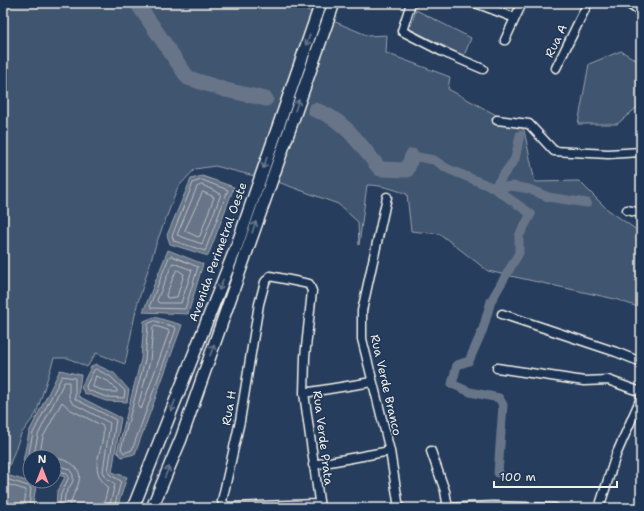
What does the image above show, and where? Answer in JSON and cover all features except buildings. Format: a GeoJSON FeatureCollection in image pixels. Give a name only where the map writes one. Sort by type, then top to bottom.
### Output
{"type":"FeatureCollection","features":[{"type":"Feature","properties":{"kind":"main road","name":"Avenida Perimetral Oeste"},"geometry":{"type":"LineString","coordinates":[[133,508],[237,245],[321,3]]}},
{"type":"Feature","properties":{"kind":"main road"},"geometry":{"type":"LineString","coordinates":[[152,508],[181,439],[334,3]]}},
{"type":"Feature","properties":{"kind":"street"},"geometry":{"type":"LineString","coordinates":[[411,3],[402,31],[443,52],[482,69]]}},
{"type":"Feature","properties":{"kind":"street"},"geometry":{"type":"LineString","coordinates":[[476,3],[515,18]]}},
{"type":"Feature","properties":{"kind":"street"},"geometry":{"type":"LineString","coordinates":[[505,40],[522,3]]}},
{"type":"Feature","properties":{"kind":"street","name":"Rua A"},"geometry":{"type":"LineString","coordinates":[[556,68],[588,3]]}},
{"type":"Feature","properties":{"kind":"street"},"geometry":{"type":"LineString","coordinates":[[497,120],[529,124],[554,150],[608,154],[641,152]]}},
{"type":"Feature","properties":{"kind":"street","name":"Rua Verde Branco"},"geometry":{"type":"LineString","coordinates":[[387,197],[361,322],[362,339],[390,451],[399,508]]}},
{"type":"Feature","properties":{"kind":"street"},"geometry":{"type":"LineString","coordinates":[[627,210],[641,213]]}},
{"type":"Feature","properties":{"kind":"street","name":"Rua H"},"geometry":{"type":"LineString","coordinates":[[312,298],[312,288],[309,284],[272,276],[268,277],[265,282],[257,311],[240,421],[221,499],[223,504],[229,507],[320,506]]}},
{"type":"Feature","properties":{"kind":"street","name":"Rua Verde Prata"},"geometry":{"type":"LineString","coordinates":[[312,298],[305,357],[304,393],[320,506]]}},
{"type":"Feature","properties":{"kind":"street"},"geometry":{"type":"LineString","coordinates":[[502,314],[616,352],[641,362]]}},
{"type":"Feature","properties":{"kind":"street"},"geometry":{"type":"LineString","coordinates":[[497,368],[584,381],[608,380],[641,392]]}},
{"type":"Feature","properties":{"kind":"street"},"geometry":{"type":"LineString","coordinates":[[304,393],[372,382]]}},
{"type":"Feature","properties":{"kind":"street"},"geometry":{"type":"LineString","coordinates":[[599,508],[616,455],[641,398]]}},
{"type":"Feature","properties":{"kind":"street"},"geometry":{"type":"LineString","coordinates":[[313,465],[390,451]]}},
{"type":"Feature","properties":{"kind":"street"},"geometry":{"type":"LineString","coordinates":[[431,451],[445,491],[448,508]]}},
{"type":"Feature","properties":{"kind":"street"},"geometry":{"type":"LineString","coordinates":[[443,508],[555,508]]}},
{"type":"Feature","properties":{"kind":"shaded area"},"geometry":{"type":"Polygon","coordinates":[[[3,3],[290,3],[369,36],[387,35],[386,53],[450,77],[448,89],[524,130],[535,182],[579,181],[607,209],[641,233],[641,308],[615,299],[488,271],[440,234],[411,231],[407,194],[397,190],[367,185],[359,245],[358,222],[338,204],[278,182],[215,166],[195,169],[178,187],[156,244],[137,305],[125,364],[96,353],[87,367],[68,358],[54,358],[36,414],[21,434],[8,469],[3,467],[3,3]]]}},
{"type":"Feature","properties":{"kind":"shaded area"},"geometry":{"type":"Polygon","coordinates":[[[416,10],[471,38],[464,56],[410,29],[416,10]]]}},
{"type":"Feature","properties":{"kind":"shaded area"},"geometry":{"type":"Polygon","coordinates":[[[621,51],[641,63],[640,105],[617,124],[578,124],[589,64],[621,51]]]}},
{"type":"Feature","properties":{"kind":"water"},"geometry":{"type":"Polygon","coordinates":[[[202,176],[234,187],[208,256],[170,244],[167,235],[191,179],[202,176]]]}},
{"type":"Feature","properties":{"kind":"water"},"geometry":{"type":"Polygon","coordinates":[[[168,250],[203,264],[188,314],[143,312],[168,250]]]}},
{"type":"Feature","properties":{"kind":"water"},"geometry":{"type":"Polygon","coordinates":[[[154,317],[182,325],[135,454],[122,457],[117,452],[141,359],[144,321],[154,317]]]}},
{"type":"Feature","properties":{"kind":"water"},"geometry":{"type":"Polygon","coordinates":[[[95,364],[114,373],[129,390],[127,402],[106,401],[84,393],[81,387],[91,367],[95,364]]]}},
{"type":"Feature","properties":{"kind":"water"},"geometry":{"type":"Polygon","coordinates":[[[60,370],[81,375],[78,396],[121,418],[112,472],[127,477],[117,508],[56,508],[57,492],[59,489],[62,489],[62,483],[65,477],[62,476],[62,449],[25,449],[29,432],[60,370]]]}},
{"type":"Feature","properties":{"kind":"water"},"geometry":{"type":"Polygon","coordinates":[[[3,474],[22,480],[22,489],[36,489],[32,508],[3,508],[3,474]]]}},
{"type":"Feature","properties":{"kind":"waterway"},"geometry":{"type":"LineString","coordinates":[[137,3],[188,78],[226,90],[266,99]]}},
{"type":"Feature","properties":{"kind":"waterway"},"geometry":{"type":"LineString","coordinates":[[315,110],[325,114],[344,126],[380,169],[407,170],[412,156]]}},
{"type":"Feature","properties":{"kind":"waterway"},"geometry":{"type":"LineString","coordinates":[[494,188],[515,159],[520,135]]}},
{"type":"Feature","properties":{"kind":"waterway"},"geometry":{"type":"LineString","coordinates":[[412,156],[434,160],[448,169],[494,188],[531,214],[519,236],[519,253],[491,301],[483,329],[469,361],[457,365],[452,384],[470,392],[499,398],[503,405],[498,473]]}},
{"type":"Feature","properties":{"kind":"waterway"},"geometry":{"type":"LineString","coordinates":[[494,188],[512,186],[529,189],[548,197],[587,203]]}}]}
